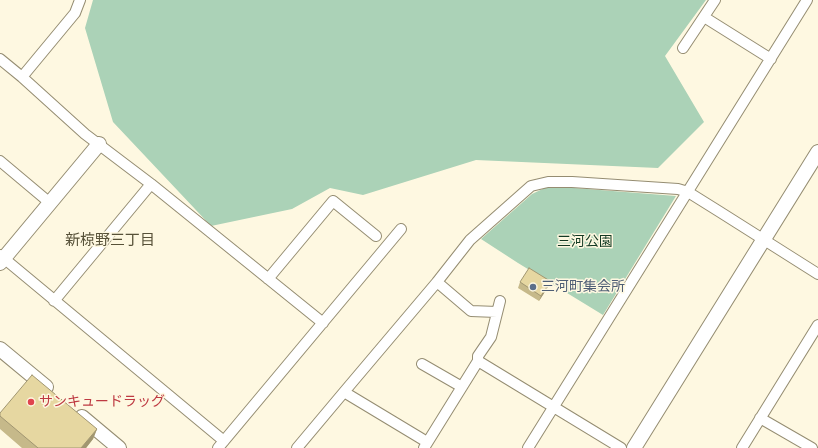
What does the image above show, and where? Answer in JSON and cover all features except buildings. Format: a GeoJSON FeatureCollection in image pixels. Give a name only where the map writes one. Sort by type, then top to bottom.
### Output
{"type":"FeatureCollection","features":[{"type":"Feature","properties":{"kind":"street"},"geometry":{"type":"LineString","coordinates":[[22,77],[75,13],[80,0]]}},
{"type":"Feature","properties":{"kind":"street"},"geometry":{"type":"LineString","coordinates":[[684,48],[715,0]]}},
{"type":"Feature","properties":{"kind":"street"},"geometry":{"type":"LineString","coordinates":[[528,448],[807,0]]}},
{"type":"Feature","properties":{"kind":"street"},"geometry":{"type":"LineString","coordinates":[[704,17],[771,59]]}},
{"type":"Feature","properties":{"kind":"street"},"geometry":{"type":"LineString","coordinates":[[0,60],[22,77],[85,134],[151,184],[323,323]]}},
{"type":"Feature","properties":{"kind":"street"},"geometry":{"type":"LineString","coordinates":[[99,144],[1,259],[54,301],[221,445],[401,229]]}},
{"type":"Feature","properties":{"kind":"street"},"geometry":{"type":"LineString","coordinates":[[634,448],[818,152]]}},
{"type":"Feature","properties":{"kind":"street"},"geometry":{"type":"LineString","coordinates":[[0,161],[50,203]]}},
{"type":"Feature","properties":{"kind":"street"},"geometry":{"type":"LineString","coordinates":[[297,448],[438,282],[470,240],[531,186],[548,182],[572,182],[678,189],[688,192],[818,274]]}},
{"type":"Feature","properties":{"kind":"street"},"geometry":{"type":"LineString","coordinates":[[54,301],[151,184]]}},
{"type":"Feature","properties":{"kind":"street"},"geometry":{"type":"LineString","coordinates":[[268,279],[333,201],[376,236]]}},
{"type":"Feature","properties":{"kind":"street"},"geometry":{"type":"LineString","coordinates":[[438,282],[471,311],[497,312]]}},
{"type":"Feature","properties":{"kind":"street"},"geometry":{"type":"LineString","coordinates":[[344,392],[426,445],[478,361],[478,356],[491,337],[500,301]]}},
{"type":"Feature","properties":{"kind":"street"},"geometry":{"type":"LineString","coordinates":[[742,448],[818,325]]}},
{"type":"Feature","properties":{"kind":"street"},"geometry":{"type":"LineString","coordinates":[[0,349],[54,394]]}},
{"type":"Feature","properties":{"kind":"street"},"geometry":{"type":"LineString","coordinates":[[478,361],[621,448]]}},
{"type":"Feature","properties":{"kind":"street"},"geometry":{"type":"LineString","coordinates":[[422,364],[462,387]]}},
{"type":"Feature","properties":{"kind":"street"},"geometry":{"type":"LineString","coordinates":[[71,408],[119,448]]}},
{"type":"Feature","properties":{"kind":"street"},"geometry":{"type":"LineString","coordinates":[[760,418],[812,448]]}},
{"type":"Feature","properties":{"kind":"green space"},"geometry":{"type":"Polygon","coordinates":[[[93,0],[706,0],[665,56],[704,122],[658,168],[476,160],[363,195],[330,188],[292,209],[211,226],[113,122],[85,28],[93,0]]]}},
{"type":"Feature","properties":{"kind":"green space","name":"三河公園"},"geometry":{"type":"Polygon","coordinates":[[[549,186],[676,196],[603,315],[481,239],[532,194],[549,186]]]}},
{"type":"Feature","properties":{"kind":"place","name":"三河町集会所"},"geometry":{"type":"Point","coordinates":[533,287]}},
{"type":"Feature","properties":{"kind":"place","name":"サンキュードラッグ"},"geometry":{"type":"Point","coordinates":[31,402]}},
{"type":"Feature","properties":{"kind":"district","name":"新椋野三丁目"},"geometry":{"type":"Point","coordinates":[110,241]}}]}
